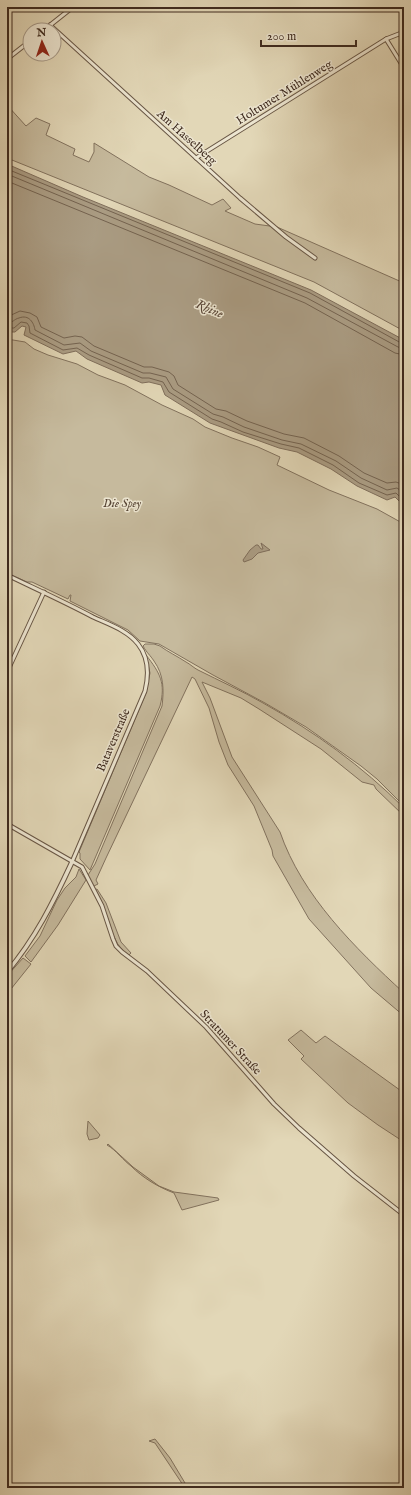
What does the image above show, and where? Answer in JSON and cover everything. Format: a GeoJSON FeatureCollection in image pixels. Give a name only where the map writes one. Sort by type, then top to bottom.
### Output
{"type":"FeatureCollection","features":[{"type":"Feature","properties":{"kind":"street"},"geometry":{"type":"LineString","coordinates":[[54,22],[72,7]]}},
{"type":"Feature","properties":{"kind":"street","name":"Holtumer Mühlenweg"},"geometry":{"type":"LineString","coordinates":[[196,158],[386,39],[404,32]]}},
{"type":"Feature","properties":{"kind":"street","name":"Am Hasselberg"},"geometry":{"type":"LineString","coordinates":[[62,36],[265,220],[315,258]]}},
{"type":"Feature","properties":{"kind":"street"},"geometry":{"type":"LineString","coordinates":[[386,39],[404,68]]}},
{"type":"Feature","properties":{"kind":"street"},"geometry":{"type":"LineString","coordinates":[[7,59],[22,47]]}},
{"type":"Feature","properties":{"kind":"street","name":"Bataverstraße"},"geometry":{"type":"LineString","coordinates":[[7,575],[129,635],[138,643],[147,665],[145,691],[58,894],[41,923],[7,972]]}},
{"type":"Feature","properties":{"kind":"street"},"geometry":{"type":"LineString","coordinates":[[7,672],[44,592]]}},
{"type":"Feature","properties":{"kind":"street","name":"Stratumer Straße"},"geometry":{"type":"LineString","coordinates":[[7,824],[84,870],[89,884],[106,917],[113,939],[122,952],[146,971],[206,1027],[264,1093],[299,1128],[354,1176],[404,1215]]}},
{"type":"Feature","properties":{"kind":"green space"},"geometry":{"type":"Polygon","coordinates":[[[7,105],[26,126],[36,118],[50,124],[46,135],[75,149],[73,155],[89,162],[94,152],[94,143],[149,177],[212,205],[223,199],[231,208],[225,211],[255,224],[277,227],[404,283],[404,331],[314,282],[7,158],[7,105]]]}},
{"type":"Feature","properties":{"kind":"green space","name":"Die Spey"},"geometry":{"type":"Polygon","coordinates":[[[7,339],[25,342],[34,349],[48,355],[77,364],[98,375],[125,385],[162,405],[193,419],[205,427],[280,457],[277,465],[329,490],[377,509],[404,524],[404,806],[377,779],[361,766],[306,727],[159,644],[140,641],[128,630],[70,601],[71,595],[68,599],[32,582],[27,582],[7,573],[7,339]]]}},
{"type":"Feature","properties":{"kind":"green space"},"geometry":{"type":"Polygon","coordinates":[[[145,644],[160,646],[196,669],[255,699],[301,726],[355,764],[404,808],[404,816],[376,789],[374,785],[362,782],[321,749],[241,698],[202,682],[210,698],[232,757],[280,832],[302,878],[332,920],[367,958],[404,993],[404,1016],[371,988],[309,919],[273,856],[254,806],[228,765],[219,742],[209,708],[195,679],[192,677],[96,880],[98,884],[92,887],[88,875],[95,864],[162,706],[163,688],[160,672],[153,659],[143,646],[145,644]]]}},
{"type":"Feature","properties":{"kind":"green space"},"geometry":{"type":"Polygon","coordinates":[[[146,655],[155,667],[162,685],[162,698],[160,706],[90,870],[80,859],[79,852],[146,693],[150,673],[146,655]]]}},
{"type":"Feature","properties":{"kind":"green space"},"geometry":{"type":"Polygon","coordinates":[[[79,869],[86,880],[58,925],[31,962],[25,956],[40,936],[57,900],[65,888],[76,877],[79,869]]]}},
{"type":"Feature","properties":{"kind":"green space"},"geometry":{"type":"Polygon","coordinates":[[[97,889],[106,903],[121,942],[131,953],[129,955],[121,948],[115,939],[94,890],[97,889]]]}},
{"type":"Feature","properties":{"kind":"green space"},"geometry":{"type":"Polygon","coordinates":[[[23,958],[31,964],[7,994],[7,976],[23,958]]]}},
{"type":"Feature","properties":{"kind":"green space"},"geometry":{"type":"Polygon","coordinates":[[[301,1030],[316,1043],[325,1036],[404,1093],[404,1142],[348,1103],[301,1059],[304,1056],[288,1040],[301,1030]]]}},
{"type":"Feature","properties":{"kind":"green space"},"geometry":{"type":"Polygon","coordinates":[[[88,1121],[100,1135],[98,1138],[89,1140],[87,1134],[88,1121]]]}},
{"type":"Feature","properties":{"kind":"green space"},"geometry":{"type":"Polygon","coordinates":[[[108,1144],[133,1167],[159,1186],[174,1192],[218,1198],[219,1200],[182,1210],[174,1193],[162,1188],[146,1178],[128,1164],[107,1145],[108,1144]]]}},
{"type":"Feature","properties":{"kind":"green space"},"geometry":{"type":"Polygon","coordinates":[[[155,1439],[170,1458],[188,1488],[185,1488],[155,1443],[149,1441],[155,1439]]]}},
{"type":"Feature","properties":{"kind":"water","name":"Rhine"},"geometry":{"type":"Polygon","coordinates":[[[7,164],[83,197],[311,290],[404,340],[404,506],[395,497],[387,500],[357,486],[331,469],[297,452],[279,448],[210,423],[165,395],[161,385],[149,382],[142,383],[87,359],[76,351],[63,354],[24,335],[26,327],[22,326],[15,332],[7,332],[7,164]]]}},
{"type":"Feature","properties":{"kind":"water"},"geometry":{"type":"Polygon","coordinates":[[[261,543],[270,550],[258,553],[252,559],[244,562],[243,560],[250,550],[256,545],[263,549],[261,543]]]}}]}
